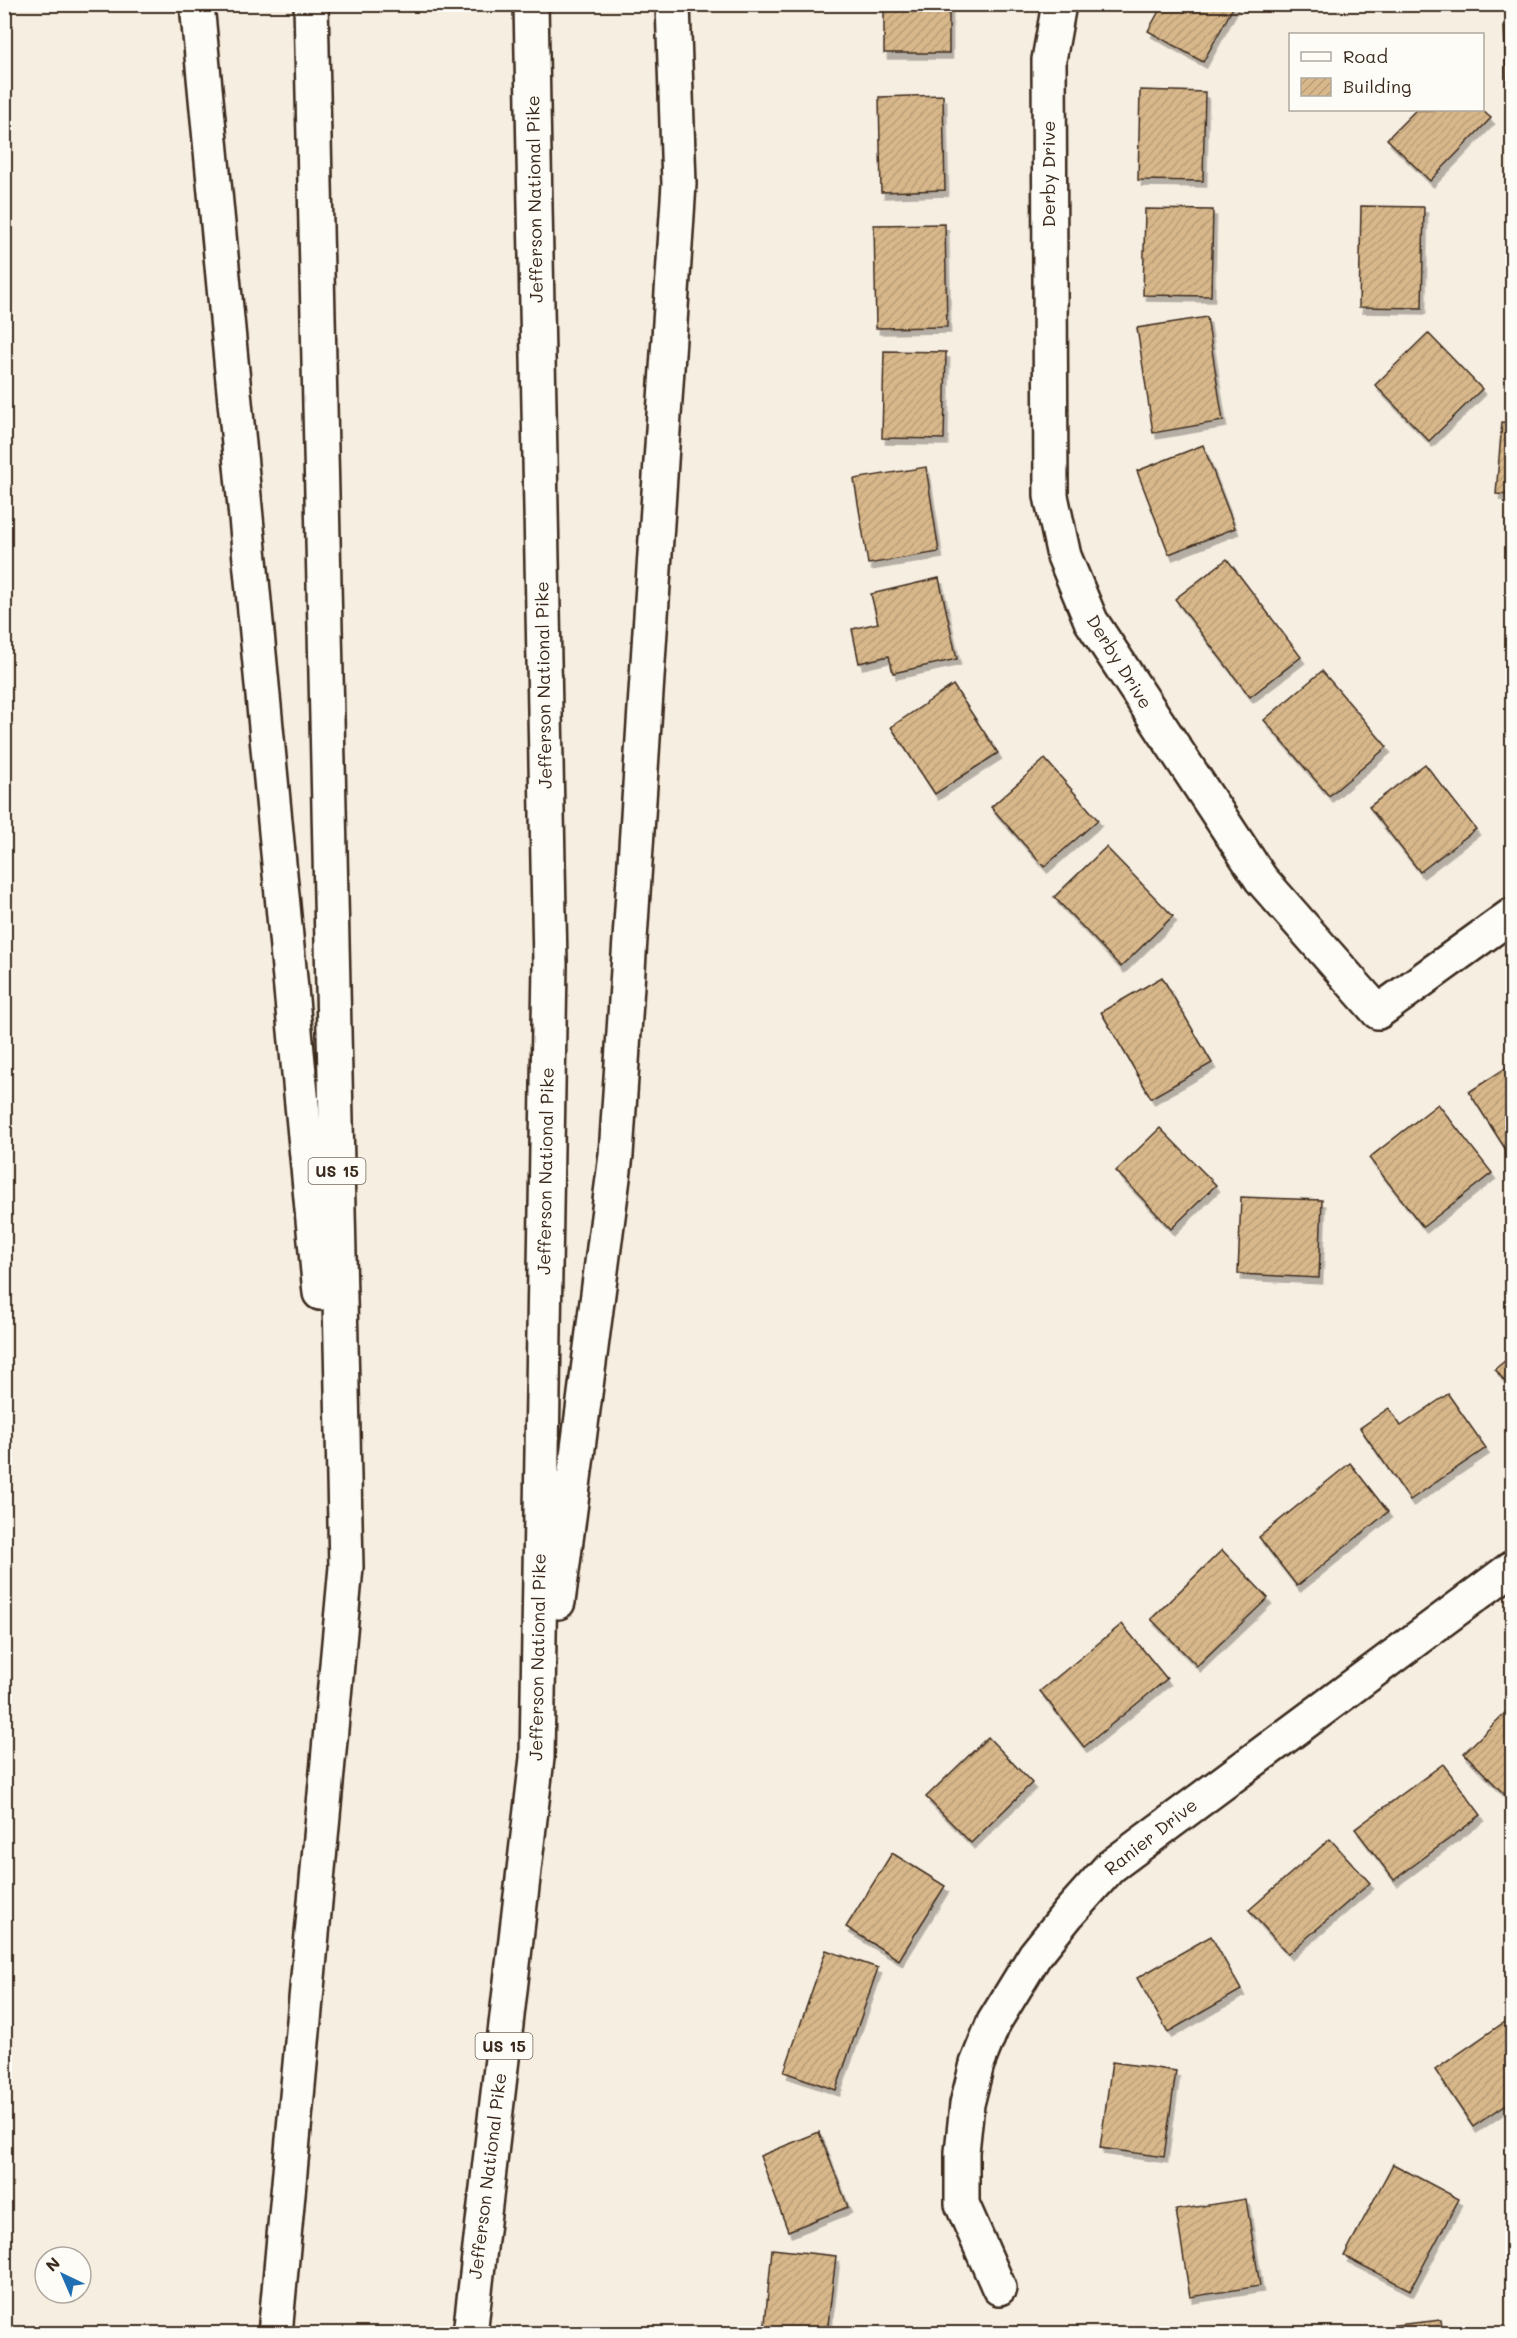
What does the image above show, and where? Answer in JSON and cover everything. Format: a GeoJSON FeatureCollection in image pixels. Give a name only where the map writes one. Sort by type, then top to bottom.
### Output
{"type":"FeatureCollection","features":[{"type":"Feature","properties":{"kind":"main road"},"geometry":{"type":"LineString","coordinates":[[197,4],[346,1567]]}},
{"type":"Feature","properties":{"kind":"main road","name":"US 15"},"geometry":{"type":"LineString","coordinates":[[275,2334],[346,1567],[311,4]]}},
{"type":"Feature","properties":{"kind":"main road","name":"Jefferson National Pike"},"geometry":{"type":"LineString","coordinates":[[470,2334],[537,1758],[550,964],[531,4]]}},
{"type":"Feature","properties":{"kind":"main road"},"geometry":{"type":"LineString","coordinates":[[537,1758],[616,1155],[679,184],[674,4]]}},
{"type":"Feature","properties":{"kind":"main road","name":"Derby Drive"},"geometry":{"type":"LineString","coordinates":[[1059,4],[1049,60],[1051,496],[1064,556],[1091,621],[1261,879],[1378,1012],[1512,915]]}},
{"type":"Feature","properties":{"kind":"main road","name":"Ranier Drive"},"geometry":{"type":"LineString","coordinates":[[999,2288],[962,2204],[962,2152],[967,2104],[977,2064],[994,2022],[1035,1955],[1110,1867],[1512,1568]]}},
{"type":"Feature","properties":{"kind":"building"},"geometry":{"type":"Polygon","coordinates":[[[870,4],[949,4],[949,53],[884,53],[884,5],[870,4]]]}},
{"type":"Feature","properties":{"kind":"building"},"geometry":{"type":"Polygon","coordinates":[[[1163,4],[1235,4],[1203,62],[1148,31],[1163,4]]]}},
{"type":"Feature","properties":{"kind":"building"},"geometry":{"type":"Polygon","coordinates":[[[1512,26],[1512,95],[1507,95],[1504,27],[1512,26]]]}},
{"type":"Feature","properties":{"kind":"building"},"geometry":{"type":"Polygon","coordinates":[[[1140,90],[1205,92],[1203,181],[1138,180],[1140,90]]]}},
{"type":"Feature","properties":{"kind":"building"},"geometry":{"type":"Polygon","coordinates":[[[943,95],[945,190],[881,192],[879,97],[943,95]]]}},
{"type":"Feature","properties":{"kind":"building"},"geometry":{"type":"Polygon","coordinates":[[[1415,111],[1483,111],[1491,118],[1430,181],[1387,139],[1415,111]]]}},
{"type":"Feature","properties":{"kind":"building"},"geometry":{"type":"Polygon","coordinates":[[[1361,206],[1424,207],[1422,308],[1359,307],[1361,206]]]}},
{"type":"Feature","properties":{"kind":"building"},"geometry":{"type":"Polygon","coordinates":[[[1145,209],[1213,210],[1211,296],[1143,295],[1145,209]]]}},
{"type":"Feature","properties":{"kind":"building"},"geometry":{"type":"Polygon","coordinates":[[[945,224],[947,327],[876,328],[874,225],[945,224]]]}},
{"type":"Feature","properties":{"kind":"building"},"geometry":{"type":"Polygon","coordinates":[[[1207,317],[1223,421],[1153,433],[1137,328],[1207,317]]]}},
{"type":"Feature","properties":{"kind":"building"},"geometry":{"type":"Polygon","coordinates":[[[1428,333],[1482,389],[1429,441],[1375,385],[1428,333]]]}},
{"type":"Feature","properties":{"kind":"building"},"geometry":{"type":"Polygon","coordinates":[[[884,351],[946,352],[944,439],[882,438],[884,351]]]}},
{"type":"Feature","properties":{"kind":"building"},"geometry":{"type":"Polygon","coordinates":[[[1502,422],[1512,423],[1512,495],[1496,494],[1502,422]]]}},
{"type":"Feature","properties":{"kind":"building"},"geometry":{"type":"Polygon","coordinates":[[[1203,445],[1235,528],[1169,554],[1137,471],[1203,445]]]}},
{"type":"Feature","properties":{"kind":"building"},"geometry":{"type":"Polygon","coordinates":[[[926,467],[939,552],[868,564],[854,479],[926,467]]]}},
{"type":"Feature","properties":{"kind":"building"},"geometry":{"type":"Polygon","coordinates":[[[1227,559],[1301,657],[1250,697],[1175,599],[1227,559]]]}},
{"type":"Feature","properties":{"kind":"building"},"geometry":{"type":"Polygon","coordinates":[[[939,578],[957,659],[893,673],[889,656],[859,663],[852,629],[878,623],[871,594],[939,578]]]}},
{"type":"Feature","properties":{"kind":"building"},"geometry":{"type":"Polygon","coordinates":[[[1322,671],[1387,747],[1329,796],[1264,720],[1322,671]]]}},
{"type":"Feature","properties":{"kind":"building"},"geometry":{"type":"Polygon","coordinates":[[[953,685],[998,753],[935,794],[891,727],[953,685]]]}},
{"type":"Feature","properties":{"kind":"building"},"geometry":{"type":"Polygon","coordinates":[[[1045,759],[1098,820],[1044,867],[991,807],[1045,759]]]}},
{"type":"Feature","properties":{"kind":"building"},"geometry":{"type":"Polygon","coordinates":[[[1425,764],[1476,829],[1420,872],[1369,807],[1425,764]]]}},
{"type":"Feature","properties":{"kind":"building"},"geometry":{"type":"Polygon","coordinates":[[[1106,847],[1173,916],[1121,967],[1054,897],[1106,847]]]}},
{"type":"Feature","properties":{"kind":"building"},"geometry":{"type":"Polygon","coordinates":[[[1162,977],[1212,1063],[1151,1098],[1101,1012],[1162,977]]]}},
{"type":"Feature","properties":{"kind":"building"},"geometry":{"type":"Polygon","coordinates":[[[1512,1064],[1512,1146],[1506,1150],[1469,1092],[1512,1064]]]}},
{"type":"Feature","properties":{"kind":"building"},"geometry":{"type":"Polygon","coordinates":[[[1438,1104],[1492,1173],[1423,1227],[1369,1158],[1438,1104]]]}},
{"type":"Feature","properties":{"kind":"building"},"geometry":{"type":"Polygon","coordinates":[[[1160,1128],[1216,1185],[1171,1229],[1116,1171],[1160,1128]]]}},
{"type":"Feature","properties":{"kind":"building"},"geometry":{"type":"Polygon","coordinates":[[[1241,1197],[1322,1200],[1319,1278],[1238,1274],[1241,1197]]]}},
{"type":"Feature","properties":{"kind":"building"},"geometry":{"type":"Polygon","coordinates":[[[1512,1355],[1512,1391],[1495,1369],[1512,1355]]]}},
{"type":"Feature","properties":{"kind":"building"},"geometry":{"type":"Polygon","coordinates":[[[1448,1394],[1486,1448],[1410,1500],[1360,1428],[1389,1408],[1401,1426],[1448,1394]]]}},
{"type":"Feature","properties":{"kind":"building"},"geometry":{"type":"Polygon","coordinates":[[[1350,1463],[1388,1512],[1297,1586],[1259,1537],[1350,1463]]]}},
{"type":"Feature","properties":{"kind":"building"},"geometry":{"type":"Polygon","coordinates":[[[1222,1550],[1268,1598],[1197,1666],[1151,1619],[1222,1550]]]}},
{"type":"Feature","properties":{"kind":"building"},"geometry":{"type":"Polygon","coordinates":[[[1122,1624],[1167,1679],[1084,1747],[1040,1691],[1122,1624]]]}},
{"type":"Feature","properties":{"kind":"building"},"geometry":{"type":"Polygon","coordinates":[[[1512,1706],[1512,1793],[1508,1798],[1464,1753],[1512,1706]]]}},
{"type":"Feature","properties":{"kind":"building"},"geometry":{"type":"Polygon","coordinates":[[[988,1737],[1032,1783],[971,1843],[926,1797],[988,1737]]]}},
{"type":"Feature","properties":{"kind":"building"},"geometry":{"type":"Polygon","coordinates":[[[1443,1764],[1481,1815],[1394,1880],[1355,1829],[1443,1764]]]}},
{"type":"Feature","properties":{"kind":"building"},"geometry":{"type":"Polygon","coordinates":[[[1330,1839],[1370,1883],[1288,1954],[1249,1910],[1330,1839]]]}},
{"type":"Feature","properties":{"kind":"building"},"geometry":{"type":"Polygon","coordinates":[[[892,1853],[945,1886],[899,1960],[846,1927],[892,1853]]]}},
{"type":"Feature","properties":{"kind":"building"},"geometry":{"type":"Polygon","coordinates":[[[1211,1936],[1241,1990],[1168,2032],[1137,1978],[1211,1936]]]}},
{"type":"Feature","properties":{"kind":"building"},"geometry":{"type":"Polygon","coordinates":[[[826,1950],[878,1968],[836,2090],[784,2072],[826,1950]]]}},
{"type":"Feature","properties":{"kind":"building"},"geometry":{"type":"Polygon","coordinates":[[[1512,2017],[1512,2100],[1473,2127],[1435,2070],[1512,2017]]]}},
{"type":"Feature","properties":{"kind":"building"},"geometry":{"type":"Polygon","coordinates":[[[1112,2062],[1176,2071],[1164,2157],[1100,2148],[1112,2062]]]}},
{"type":"Feature","properties":{"kind":"building"},"geometry":{"type":"Polygon","coordinates":[[[819,2132],[848,2207],[788,2231],[760,2156],[819,2132]]]}},
{"type":"Feature","properties":{"kind":"building"},"geometry":{"type":"Polygon","coordinates":[[[1393,2164],[1459,2199],[1410,2290],[1344,2256],[1393,2164]]]}},
{"type":"Feature","properties":{"kind":"building"},"geometry":{"type":"Polygon","coordinates":[[[1246,2199],[1260,2286],[1190,2297],[1176,2210],[1246,2199]]]}},
{"type":"Feature","properties":{"kind":"building"},"geometry":{"type":"Polygon","coordinates":[[[772,2249],[836,2256],[827,2334],[764,2334],[772,2249]]]}},
{"type":"Feature","properties":{"kind":"building"},"geometry":{"type":"Polygon","coordinates":[[[1441,2320],[1443,2334],[1379,2334],[1378,2327],[1441,2320]]]}}]}
